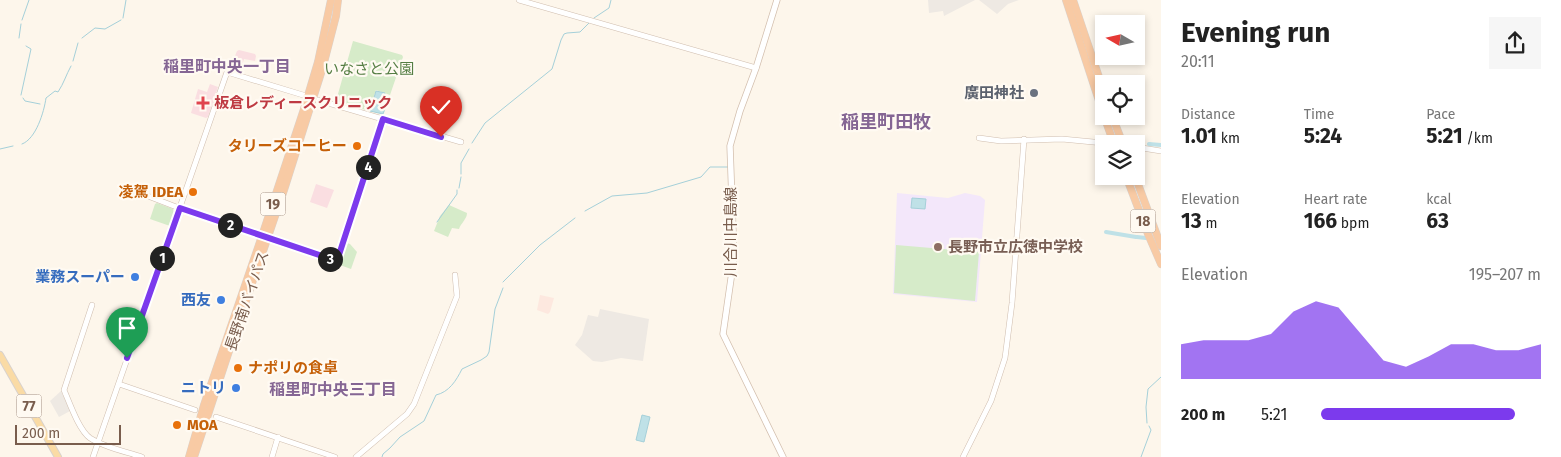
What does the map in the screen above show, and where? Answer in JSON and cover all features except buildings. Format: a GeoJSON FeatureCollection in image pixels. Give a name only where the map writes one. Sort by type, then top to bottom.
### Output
{"type":"FeatureCollection","features":[{"type":"Feature","properties":{"kind":"highway","name":"長野南バイパス"},"geometry":{"type":"LineString","coordinates":[[189,457],[195,453],[221,378],[265,237],[318,62],[331,0]]}},
{"type":"Feature","properties":{"kind":"highway","name":"長野南バイパス"},"geometry":{"type":"LineString","coordinates":[[195,453],[204,405],[265,237],[322,70],[334,25],[338,0]]}},
{"type":"Feature","properties":{"kind":"highway"},"geometry":{"type":"LineString","coordinates":[[1066,0],[1095,89]]}},
{"type":"Feature","properties":{"kind":"highway"},"geometry":{"type":"LineString","coordinates":[[1074,0],[1098,75]]}},
{"type":"Feature","properties":{"kind":"highway","name":"18"},"geometry":{"type":"LineString","coordinates":[[1129,185],[1161,264]]}},
{"type":"Feature","properties":{"kind":"highway","name":"18"},"geometry":{"type":"LineString","coordinates":[[1138,185],[1161,246]]}},
{"type":"Feature","properties":{"kind":"highway","name":"19"},"geometry":{"type":"LineString","coordinates":[[184,457],[204,405]]}},
{"type":"Feature","properties":{"kind":"main road","name":"川合川中島線"},"geometry":{"type":"LineString","coordinates":[[777,0],[730,146],[734,258],[723,334],[783,457]]}},
{"type":"Feature","properties":{"kind":"main road","name":"77"},"geometry":{"type":"LineString","coordinates":[[0,355],[58,457]]}},
{"type":"Feature","properties":{"kind":"street"},"geometry":{"type":"LineString","coordinates":[[519,0],[756,68]]}},
{"type":"Feature","properties":{"kind":"street"},"geometry":{"type":"LineString","coordinates":[[92,457],[227,72],[303,95]]}},
{"type":"Feature","properties":{"kind":"street"},"geometry":{"type":"LineString","coordinates":[[318,100],[461,142]]}},
{"type":"Feature","properties":{"kind":"street"},"geometry":{"type":"LineString","coordinates":[[127,188],[337,261],[383,119]]}},
{"type":"Feature","properties":{"kind":"street"},"geometry":{"type":"LineString","coordinates":[[979,138],[1001,141],[1062,139],[1095,142]]}},
{"type":"Feature","properties":{"kind":"street"},"geometry":{"type":"LineString","coordinates":[[963,457],[992,401],[1005,358],[1012,303],[1024,139]]}},
{"type":"Feature","properties":{"kind":"street"},"geometry":{"type":"LineString","coordinates":[[1145,149],[1161,151]]}},
{"type":"Feature","properties":{"kind":"street"},"geometry":{"type":"LineString","coordinates":[[356,457],[407,414],[414,404],[457,296],[455,275]]}},
{"type":"Feature","properties":{"kind":"street"},"geometry":{"type":"LineString","coordinates":[[92,305],[64,390],[88,437],[142,457]]}},
{"type":"Feature","properties":{"kind":"street"},"geometry":{"type":"LineString","coordinates":[[119,384],[195,410]]}},
{"type":"Feature","properties":{"kind":"street"},"geometry":{"type":"LineString","coordinates":[[216,417],[335,457]]}},
{"type":"Feature","properties":{"kind":"street"},"geometry":{"type":"LineString","coordinates":[[272,457],[278,437]]}},
{"type":"Feature","properties":{"kind":"shaded area"},"geometry":{"type":"Polygon","coordinates":[[[928,0],[975,0],[944,16],[943,11],[929,13],[928,0]]]}},
{"type":"Feature","properties":{"kind":"shaded area"},"geometry":{"type":"Polygon","coordinates":[[[979,0],[1019,0],[1008,4],[997,14],[979,0]]]}},
{"type":"Feature","properties":{"kind":"shaded area"},"geometry":{"type":"Polygon","coordinates":[[[239,50],[255,54],[256,56],[255,61],[244,59],[240,72],[230,68],[239,50]]]}},
{"type":"Feature","properties":{"kind":"shaded area","name":"板倉レディースクリニック"},"geometry":{"type":"Polygon","coordinates":[[[210,84],[218,87],[208,117],[191,113],[198,89],[207,92],[210,84]]]}},
{"type":"Feature","properties":{"kind":"shaded area"},"geometry":{"type":"Polygon","coordinates":[[[316,184],[334,190],[327,208],[310,202],[316,184]]]}},
{"type":"Feature","properties":{"kind":"shaded area","name":"長野市立広徳中学校"},"geometry":{"type":"Polygon","coordinates":[[[897,193],[948,198],[965,193],[980,196],[985,200],[977,302],[893,294],[897,193]]]}},
{"type":"Feature","properties":{"kind":"shaded area"},"geometry":{"type":"Polygon","coordinates":[[[540,295],[554,298],[548,314],[537,310],[540,295]]]}},
{"type":"Feature","properties":{"kind":"shaded area"},"geometry":{"type":"Polygon","coordinates":[[[600,309],[649,319],[643,361],[621,358],[602,362],[593,361],[575,345],[582,335],[588,315],[598,317],[600,309]]]}},
{"type":"Feature","properties":{"kind":"shaded area"},"geometry":{"type":"Polygon","coordinates":[[[61,391],[70,411],[59,417],[50,401],[61,391]]]}},
{"type":"Feature","properties":{"kind":"green space","name":"いなさと公園"},"geometry":{"type":"Polygon","coordinates":[[[353,41],[402,55],[403,57],[390,95],[376,90],[369,111],[336,101],[353,41]]]}},
{"type":"Feature","properties":{"kind":"green space"},"geometry":{"type":"Polygon","coordinates":[[[157,203],[173,209],[174,213],[170,226],[150,219],[157,203]]]}},
{"type":"Feature","properties":{"kind":"green space"},"geometry":{"type":"Polygon","coordinates":[[[449,205],[467,213],[459,229],[452,228],[448,237],[434,231],[440,216],[449,205]]]}},
{"type":"Feature","properties":{"kind":"green space"},"geometry":{"type":"Polygon","coordinates":[[[347,243],[357,252],[351,269],[340,265],[347,243]]]}},
{"type":"Feature","properties":{"kind":"green space"},"geometry":{"type":"Polygon","coordinates":[[[896,245],[979,252],[975,301],[894,293],[896,245]]]}},
{"type":"Feature","properties":{"kind":"water"},"geometry":{"type":"Polygon","coordinates":[[[376,91],[385,93],[384,96],[387,97],[386,100],[388,101],[383,114],[370,111],[376,91]]]}},
{"type":"Feature","properties":{"kind":"water"},"geometry":{"type":"Polygon","coordinates":[[[912,198],[926,199],[925,209],[911,208],[912,198]]]}},
{"type":"Feature","properties":{"kind":"water"},"geometry":{"type":"Polygon","coordinates":[[[642,415],[650,417],[644,442],[636,440],[642,415]]]}},
{"type":"Feature","properties":{"kind":"waterway"},"geometry":{"type":"LineString","coordinates":[[22,20],[29,0]]}},
{"type":"Feature","properties":{"kind":"waterway"},"geometry":{"type":"LineString","coordinates":[[123,18],[126,0]]}},
{"type":"Feature","properties":{"kind":"waterway"},"geometry":{"type":"LineString","coordinates":[[594,18],[609,8],[611,0]]}},
{"type":"Feature","properties":{"kind":"waterway"},"geometry":{"type":"LineString","coordinates":[[82,38],[95,28],[105,29],[121,20]]}},
{"type":"Feature","properties":{"kind":"waterway"},"geometry":{"type":"LineString","coordinates":[[472,143],[485,123],[552,69],[564,34],[580,32],[589,23]]}},
{"type":"Feature","properties":{"kind":"waterway"},"geometry":{"type":"LineString","coordinates":[[19,38],[21,24]]}},
{"type":"Feature","properties":{"kind":"waterway"},"geometry":{"type":"LineString","coordinates":[[73,61],[78,43]]}},
{"type":"Feature","properties":{"kind":"waterway"},"geometry":{"type":"LineString","coordinates":[[21,95],[31,49],[26,46]]}},
{"type":"Feature","properties":{"kind":"waterway"},"geometry":{"type":"LineString","coordinates":[[22,144],[35,131],[46,98],[55,91],[58,92],[71,66]]}},
{"type":"Feature","properties":{"kind":"waterway"},"geometry":{"type":"LineString","coordinates":[[23,98],[25,101],[40,104]]}},
{"type":"Feature","properties":{"kind":"waterway"},"geometry":{"type":"LineString","coordinates":[[1149,144],[1161,145]]}},
{"type":"Feature","properties":{"kind":"waterway"},"geometry":{"type":"LineString","coordinates":[[0,149],[13,146]]}},
{"type":"Feature","properties":{"kind":"waterway"},"geometry":{"type":"LineString","coordinates":[[461,174],[461,163],[469,149]]}},
{"type":"Feature","properties":{"kind":"waterway"},"geometry":{"type":"LineString","coordinates":[[585,211],[612,196],[647,193],[701,177],[710,167],[728,167]]}},
{"type":"Feature","properties":{"kind":"waterway"},"geometry":{"type":"LineString","coordinates":[[459,188],[461,177]]}},
{"type":"Feature","properties":{"kind":"waterway"},"geometry":{"type":"LineString","coordinates":[[437,222],[457,194],[457,190]]}},
{"type":"Feature","properties":{"kind":"waterway"},"geometry":{"type":"LineString","coordinates":[[503,282],[540,245],[575,218]]}},
{"type":"Feature","properties":{"kind":"waterway"},"geometry":{"type":"LineString","coordinates":[[1106,232],[1136,237]]}},
{"type":"Feature","properties":{"kind":"waterway"},"geometry":{"type":"LineString","coordinates":[[1137,237],[1146,238]]}},
{"type":"Feature","properties":{"kind":"waterway"},"geometry":{"type":"LineString","coordinates":[[382,457],[400,437],[424,421],[436,395],[441,394],[452,385],[462,369],[487,356],[495,309],[503,288]]}},
{"type":"Feature","properties":{"kind":"waterway"},"geometry":{"type":"LineString","coordinates":[[1147,423],[1148,389],[1161,377]]}},
{"type":"Feature","properties":{"kind":"waterway"},"geometry":{"type":"LineString","coordinates":[[1141,457],[1151,430],[1149,426]]}},
{"type":"Feature","properties":{"kind":"place","name":"廣田神社"},"geometry":{"type":"Point","coordinates":[1034,93]}},
{"type":"Feature","properties":{"kind":"place","name":"板倉レディースクリニック"},"geometry":{"type":"Point","coordinates":[203,103]}},
{"type":"Feature","properties":{"kind":"place","name":"タリーズコーヒー"},"geometry":{"type":"Point","coordinates":[357,146]}},
{"type":"Feature","properties":{"kind":"place","name":"凌駕 IDEA"},"geometry":{"type":"Point","coordinates":[193,192]}},
{"type":"Feature","properties":{"kind":"place","name":"長野市立広徳中学校"},"geometry":{"type":"Point","coordinates":[938,247]}},
{"type":"Feature","properties":{"kind":"place","name":"業務スーパー"},"geometry":{"type":"Point","coordinates":[135,277]}},
{"type":"Feature","properties":{"kind":"place","name":"西友"},"geometry":{"type":"Point","coordinates":[221,300]}},
{"type":"Feature","properties":{"kind":"place","name":"ナポリの食卓"},"geometry":{"type":"Point","coordinates":[238,368]}},
{"type":"Feature","properties":{"kind":"place","name":"ニトリ"},"geometry":{"type":"Point","coordinates":[236,388]}},
{"type":"Feature","properties":{"kind":"place","name":"MOA"},"geometry":{"type":"Point","coordinates":[177,425]}},
{"type":"Feature","properties":{"kind":"district","name":"稲里町中央一丁目"},"geometry":{"type":"Point","coordinates":[227,66]}},
{"type":"Feature","properties":{"kind":"district","name":"稲里町田牧"},"geometry":{"type":"Point","coordinates":[886,122]}},
{"type":"Feature","properties":{"kind":"district","name":"稲里町中央三丁目"},"geometry":{"type":"Point","coordinates":[333,389]}},
{"type":"Feature","properties":{"kind":"route"},"geometry":{"type":"LineString","coordinates":[[127,358],[180,208],[337,261],[383,119],[441,137]]}}]}
